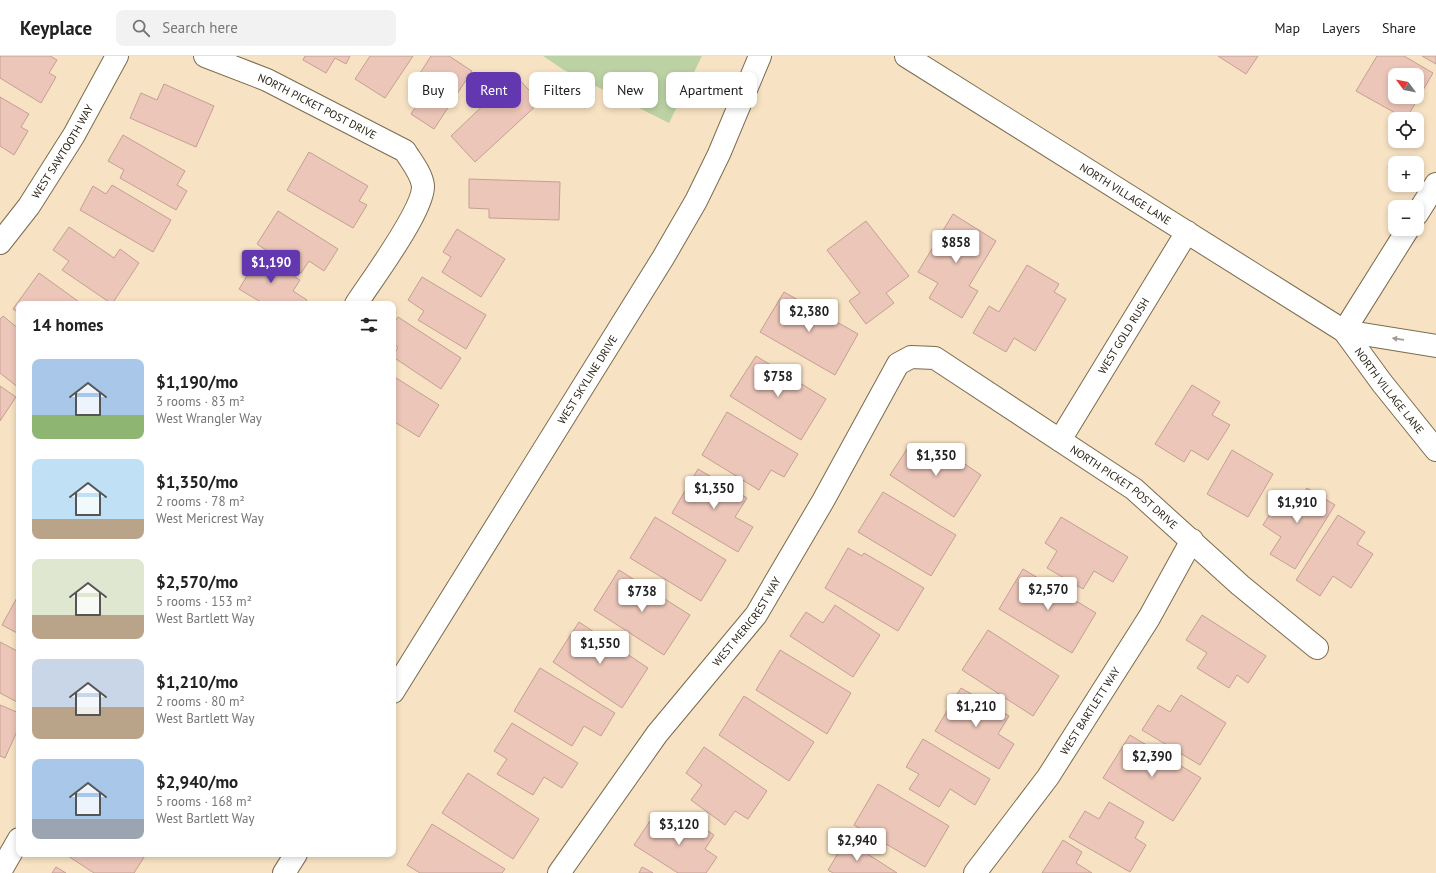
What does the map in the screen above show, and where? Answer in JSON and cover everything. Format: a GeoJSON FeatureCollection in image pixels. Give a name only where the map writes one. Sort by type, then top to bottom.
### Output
{"type":"FeatureCollection","features":[{"type":"Feature","properties":{"kind":"street","name":"WEST SAWTOOTH WAY"},"geometry":{"type":"LineString","coordinates":[[0,243],[29,206],[74,135],[118,56]]}},
{"type":"Feature","properties":{"kind":"street","name":"NORTH PICKET POST DRIVE"},"geometry":{"type":"LineString","coordinates":[[204,56],[267,80],[405,151],[418,172],[423,187],[413,217],[358,301]]}},
{"type":"Feature","properties":{"kind":"street","name":"WEST SKYLINE DRIVE"},"geometry":{"type":"LineString","coordinates":[[396,687],[663,258],[696,201],[719,154],[760,56]]}},
{"type":"Feature","properties":{"kind":"street","name":"NORTH VILLAGE LANE"},"geometry":{"type":"LineString","coordinates":[[906,56],[1344,331],[1382,383],[1436,450]]}},
{"type":"Feature","properties":{"kind":"street"},"geometry":{"type":"LineString","coordinates":[[1424,203],[1436,184]]}},
{"type":"Feature","properties":{"kind":"street","name":"WEST GOLD RUSH"},"geometry":{"type":"LineString","coordinates":[[1060,440],[1187,232]]}},
{"type":"Feature","properties":{"kind":"street"},"geometry":{"type":"LineString","coordinates":[[1344,331],[1404,236]]}},
{"type":"Feature","properties":{"kind":"street","name":"NORTH VILLAGE LANE"},"geometry":{"type":"LineString","coordinates":[[1344,331],[1436,346]]}},
{"type":"Feature","properties":{"kind":"street","name":"NORTH PICKET POST DRIVE"},"geometry":{"type":"LineString","coordinates":[[911,357],[935,358],[1134,489],[1240,585],[1317,648]]}},
{"type":"Feature","properties":{"kind":"street","name":"WEST MERICREST WAY"},"geometry":{"type":"LineString","coordinates":[[559,873],[657,734],[756,615],[823,501],[898,364],[911,357]]}},
{"type":"Feature","properties":{"kind":"street","name":"WEST BARTLETT WAY"},"geometry":{"type":"LineString","coordinates":[[975,873],[1048,777],[1149,618],[1192,540]]}},
{"type":"Feature","properties":{"kind":"street"},"geometry":{"type":"LineString","coordinates":[[0,872],[16,844]]}},
{"type":"Feature","properties":{"kind":"street"},"geometry":{"type":"LineString","coordinates":[[284,873],[294,857]]}},
{"type":"Feature","properties":{"kind":"green space"},"geometry":{"type":"Polygon","coordinates":[[[543,56],[702,56],[694,72],[666,72],[666,108],[676,108],[669,123],[639,108],[658,108],[658,72],[603,72],[603,90],[595,86],[595,72],[568,72],[543,56]]]}},
{"type":"Feature","properties":{"kind":"building"},"geometry":{"type":"Polygon","coordinates":[[[0,56],[50,56],[57,60],[49,73],[56,77],[41,103],[0,78],[0,56]]]}},
{"type":"Feature","properties":{"kind":"building"},"geometry":{"type":"Polygon","coordinates":[[[305,56],[350,56],[346,64],[335,58],[326,73],[303,60],[305,56]]]}},
{"type":"Feature","properties":{"kind":"building"},"geometry":{"type":"Polygon","coordinates":[[[370,56],[413,56],[385,98],[355,79],[370,56]]]}},
{"type":"Feature","properties":{"kind":"building"},"geometry":{"type":"Polygon","coordinates":[[[431,56],[449,56],[472,71],[466,72],[466,80],[458,92],[458,72],[421,72],[431,56]]]}},
{"type":"Feature","properties":{"kind":"building"},"geometry":{"type":"Polygon","coordinates":[[[1218,56],[1258,56],[1246,74],[1218,56]]]}},
{"type":"Feature","properties":{"kind":"building"},"geometry":{"type":"Polygon","coordinates":[[[1377,56],[1404,56],[1433,73],[1424,88],[1424,68],[1388,68],[1388,104],[1415,104],[1410,112],[1394,112],[1356,91],[1377,56]]]}},
{"type":"Feature","properties":{"kind":"building"},"geometry":{"type":"Polygon","coordinates":[[[1422,56],[1436,56],[1436,64],[1422,56]]]}},
{"type":"Feature","properties":{"kind":"building"},"geometry":{"type":"Polygon","coordinates":[[[521,81],[529,90],[529,108],[534,108],[475,162],[451,136],[480,108],[521,108],[521,81]]]}},
{"type":"Feature","properties":{"kind":"building"},"geometry":{"type":"Polygon","coordinates":[[[164,84],[214,106],[196,147],[130,118],[141,93],[157,100],[164,84]]]}},
{"type":"Feature","properties":{"kind":"building"},"geometry":{"type":"Polygon","coordinates":[[[0,97],[29,114],[21,127],[28,131],[14,155],[0,146],[0,97]]]}},
{"type":"Feature","properties":{"kind":"building"},"geometry":{"type":"Polygon","coordinates":[[[415,108],[448,108],[434,129],[411,114],[415,108]]]}},
{"type":"Feature","properties":{"kind":"building"},"geometry":{"type":"Polygon","coordinates":[[[123,135],[185,171],[177,185],[187,191],[176,210],[120,178],[124,170],[108,161],[123,135]]]}},
{"type":"Feature","properties":{"kind":"building"},"geometry":{"type":"Polygon","coordinates":[[[309,152],[368,186],[359,201],[367,205],[353,228],[287,190],[309,152]]]}},
{"type":"Feature","properties":{"kind":"building"},"geometry":{"type":"Polygon","coordinates":[[[469,179],[560,182],[559,220],[489,218],[489,209],[469,208],[469,179]]]}},
{"type":"Feature","properties":{"kind":"building"},"geometry":{"type":"Polygon","coordinates":[[[112,185],[171,220],[153,252],[80,210],[93,186],[106,194],[112,185]]]}},
{"type":"Feature","properties":{"kind":"building"},"geometry":{"type":"Polygon","coordinates":[[[278,211],[338,249],[324,271],[309,261],[301,273],[257,244],[278,211]]]}},
{"type":"Feature","properties":{"kind":"building"},"geometry":{"type":"Polygon","coordinates":[[[953,214],[996,241],[969,286],[978,291],[962,318],[929,298],[938,283],[918,272],[953,214]]]}},
{"type":"Feature","properties":{"kind":"building"},"geometry":{"type":"Polygon","coordinates":[[[866,221],[909,276],[886,293],[894,303],[866,324],[849,301],[860,293],[827,250],[866,221]]]}},
{"type":"Feature","properties":{"kind":"building"},"geometry":{"type":"Polygon","coordinates":[[[69,227],[114,258],[120,249],[139,263],[114,301],[108,301],[62,270],[69,261],[53,250],[69,227]]]}},
{"type":"Feature","properties":{"kind":"building"},"geometry":{"type":"Polygon","coordinates":[[[457,229],[505,259],[481,297],[442,272],[451,257],[443,252],[457,229]]]}},
{"type":"Feature","properties":{"kind":"building"},"geometry":{"type":"Polygon","coordinates":[[[260,255],[300,280],[293,291],[307,300],[259,301],[239,289],[260,255]]]}},
{"type":"Feature","properties":{"kind":"building"},"geometry":{"type":"Polygon","coordinates":[[[1027,265],[1059,284],[1054,292],[1066,299],[1035,351],[1014,338],[1006,352],[973,333],[989,306],[999,312],[1027,265]]]}},
{"type":"Feature","properties":{"kind":"building"},"geometry":{"type":"Polygon","coordinates":[[[39,273],[78,301],[19,301],[39,273]]]}},
{"type":"Feature","properties":{"kind":"building"},"geometry":{"type":"Polygon","coordinates":[[[422,277],[486,315],[466,349],[418,320],[424,311],[408,300],[422,277]]]}},
{"type":"Feature","properties":{"kind":"building"},"geometry":{"type":"Polygon","coordinates":[[[784,292],[858,334],[835,375],[760,332],[784,292]]]}},
{"type":"Feature","properties":{"kind":"building"},"geometry":{"type":"Polygon","coordinates":[[[3,316],[16,327],[16,386],[0,373],[0,319],[3,316]]]}},
{"type":"Feature","properties":{"kind":"building"},"geometry":{"type":"Polygon","coordinates":[[[398,317],[461,358],[441,389],[396,359],[396,351],[398,347],[396,346],[396,320],[398,317]]]}},
{"type":"Feature","properties":{"kind":"building"},"geometry":{"type":"Polygon","coordinates":[[[756,356],[826,399],[801,440],[730,396],[756,356]]]}},
{"type":"Feature","properties":{"kind":"building"},"geometry":{"type":"Polygon","coordinates":[[[396,378],[439,405],[419,437],[396,423],[396,378]]]}},
{"type":"Feature","properties":{"kind":"building"},"geometry":{"type":"Polygon","coordinates":[[[1192,385],[1220,402],[1212,415],[1230,425],[1208,460],[1191,450],[1184,462],[1155,444],[1192,385]]]}},
{"type":"Feature","properties":{"kind":"building"},"geometry":{"type":"Polygon","coordinates":[[[0,386],[16,397],[0,421],[0,386]]]}},
{"type":"Feature","properties":{"kind":"building"},"geometry":{"type":"Polygon","coordinates":[[[727,412],[798,454],[784,477],[771,470],[759,490],[702,455],[727,412]]]}},
{"type":"Feature","properties":{"kind":"building"},"geometry":{"type":"Polygon","coordinates":[[[911,443],[927,453],[934,443],[981,475],[954,517],[890,475],[911,443]]]}},
{"type":"Feature","properties":{"kind":"building"},"geometry":{"type":"Polygon","coordinates":[[[1232,450],[1273,474],[1248,517],[1207,494],[1232,450]]]}},
{"type":"Feature","properties":{"kind":"building"},"geometry":{"type":"Polygon","coordinates":[[[698,469],[747,498],[735,517],[753,527],[738,552],[672,513],[698,469]]]}},
{"type":"Feature","properties":{"kind":"building"},"geometry":{"type":"Polygon","coordinates":[[[1307,488],[1335,505],[1295,569],[1270,554],[1281,537],[1263,525],[1285,490],[1300,499],[1307,488]]]}},
{"type":"Feature","properties":{"kind":"building"},"geometry":{"type":"Polygon","coordinates":[[[883,492],[956,535],[931,576],[858,532],[883,492]]]}},
{"type":"Feature","properties":{"kind":"building"},"geometry":{"type":"Polygon","coordinates":[[[1338,515],[1365,532],[1357,544],[1373,554],[1351,588],[1333,576],[1320,596],[1296,580],[1338,515]]]}},
{"type":"Feature","properties":{"kind":"building"},"geometry":{"type":"Polygon","coordinates":[[[655,517],[726,560],[701,601],[630,558],[655,517]]]}},
{"type":"Feature","properties":{"kind":"building"},"geometry":{"type":"Polygon","coordinates":[[[1061,517],[1128,557],[1113,582],[1094,571],[1083,589],[1047,568],[1057,551],[1045,543],[1061,517]]]}},
{"type":"Feature","properties":{"kind":"building"},"geometry":{"type":"Polygon","coordinates":[[[848,548],[862,556],[864,553],[924,588],[898,631],[825,588],[848,548]]]}},
{"type":"Feature","properties":{"kind":"building"},"geometry":{"type":"Polygon","coordinates":[[[1023,569],[1096,613],[1072,653],[999,609],[1023,569]]]}},
{"type":"Feature","properties":{"kind":"building"},"geometry":{"type":"Polygon","coordinates":[[[619,570],[690,615],[664,655],[594,610],[619,570]]]}},
{"type":"Feature","properties":{"kind":"building"},"geometry":{"type":"Polygon","coordinates":[[[16,599],[16,632],[2,625],[16,599]]]}},
{"type":"Feature","properties":{"kind":"building"},"geometry":{"type":"Polygon","coordinates":[[[835,605],[880,635],[853,677],[790,636],[806,612],[823,623],[835,605]]]}},
{"type":"Feature","properties":{"kind":"building"},"geometry":{"type":"Polygon","coordinates":[[[1202,615],[1266,656],[1248,683],[1237,675],[1229,688],[1197,668],[1207,653],[1186,640],[1202,615]]]}},
{"type":"Feature","properties":{"kind":"building"},"geometry":{"type":"Polygon","coordinates":[[[579,622],[648,668],[622,708],[553,662],[579,622]]]}},
{"type":"Feature","properties":{"kind":"building"},"geometry":{"type":"Polygon","coordinates":[[[988,630],[1059,676],[1033,716],[962,670],[988,630]]]}},
{"type":"Feature","properties":{"kind":"building"},"geometry":{"type":"Polygon","coordinates":[[[0,642],[16,650],[16,701],[0,693],[0,642]]]}},
{"type":"Feature","properties":{"kind":"building"},"geometry":{"type":"Polygon","coordinates":[[[780,650],[851,693],[827,734],[756,690],[780,650]]]}},
{"type":"Feature","properties":{"kind":"building"},"geometry":{"type":"Polygon","coordinates":[[[540,668],[615,713],[601,736],[584,726],[572,746],[514,711],[540,668]]]}},
{"type":"Feature","properties":{"kind":"building"},"geometry":{"type":"Polygon","coordinates":[[[961,688],[1009,716],[998,734],[1014,744],[999,769],[935,731],[961,688]]]}},
{"type":"Feature","properties":{"kind":"building"},"geometry":{"type":"Polygon","coordinates":[[[1181,695],[1226,723],[1200,765],[1142,730],[1158,705],[1170,712],[1181,695]]]}},
{"type":"Feature","properties":{"kind":"building"},"geometry":{"type":"Polygon","coordinates":[[[744,696],[814,742],[789,781],[719,735],[744,696]]]}},
{"type":"Feature","properties":{"kind":"building"},"geometry":{"type":"Polygon","coordinates":[[[0,705],[16,712],[16,734],[5,758],[0,756],[0,705]]]}},
{"type":"Feature","properties":{"kind":"building"},"geometry":{"type":"Polygon","coordinates":[[[512,723],[578,763],[562,788],[544,777],[533,795],[497,774],[507,759],[494,751],[512,723]]]}},
{"type":"Feature","properties":{"kind":"building"},"geometry":{"type":"Polygon","coordinates":[[[1130,735],[1201,778],[1173,821],[1103,778],[1130,735]]]}},
{"type":"Feature","properties":{"kind":"building"},"geometry":{"type":"Polygon","coordinates":[[[923,739],[990,779],[975,805],[950,789],[939,807],[909,789],[919,774],[906,767],[923,739]]]}},
{"type":"Feature","properties":{"kind":"building"},"geometry":{"type":"Polygon","coordinates":[[[704,747],[767,791],[748,819],[735,811],[725,825],[691,800],[702,785],[686,773],[704,747]]]}},
{"type":"Feature","properties":{"kind":"building"},"geometry":{"type":"Polygon","coordinates":[[[468,773],[539,819],[513,859],[442,813],[468,773]]]}},
{"type":"Feature","properties":{"kind":"building"},"geometry":{"type":"Polygon","coordinates":[[[878,784],[949,826],[925,867],[854,825],[878,784]]]}},
{"type":"Feature","properties":{"kind":"building"},"geometry":{"type":"Polygon","coordinates":[[[1109,802],[1144,822],[1135,838],[1146,845],[1130,872],[1069,837],[1085,811],[1099,819],[1109,802]]]}},
{"type":"Feature","properties":{"kind":"building"},"geometry":{"type":"Polygon","coordinates":[[[679,812],[714,835],[705,849],[717,857],[706,873],[678,873],[634,845],[650,821],[666,831],[679,812]]]}},
{"type":"Feature","properties":{"kind":"building"},"geometry":{"type":"Polygon","coordinates":[[[432,824],[505,869],[502,873],[420,873],[407,865],[432,824]]]}},
{"type":"Feature","properties":{"kind":"building"},"geometry":{"type":"Polygon","coordinates":[[[846,840],[897,873],[833,873],[828,870],[846,840]]]}},
{"type":"Feature","properties":{"kind":"building"},"geometry":{"type":"Polygon","coordinates":[[[1063,840],[1082,852],[1076,863],[1092,873],[1042,873],[1063,840]]]}},
{"type":"Feature","properties":{"kind":"building"},"geometry":{"type":"Polygon","coordinates":[[[70,857],[144,857],[134,873],[94,873],[70,857]]]}},
{"type":"Feature","properties":{"kind":"building"},"geometry":{"type":"Polygon","coordinates":[[[56,867],[66,873],[52,873],[56,867]]]}},
{"type":"Feature","properties":{"kind":"building"},"geometry":{"type":"Polygon","coordinates":[[[642,867],[653,873],[639,873],[642,867]]]}}]}
